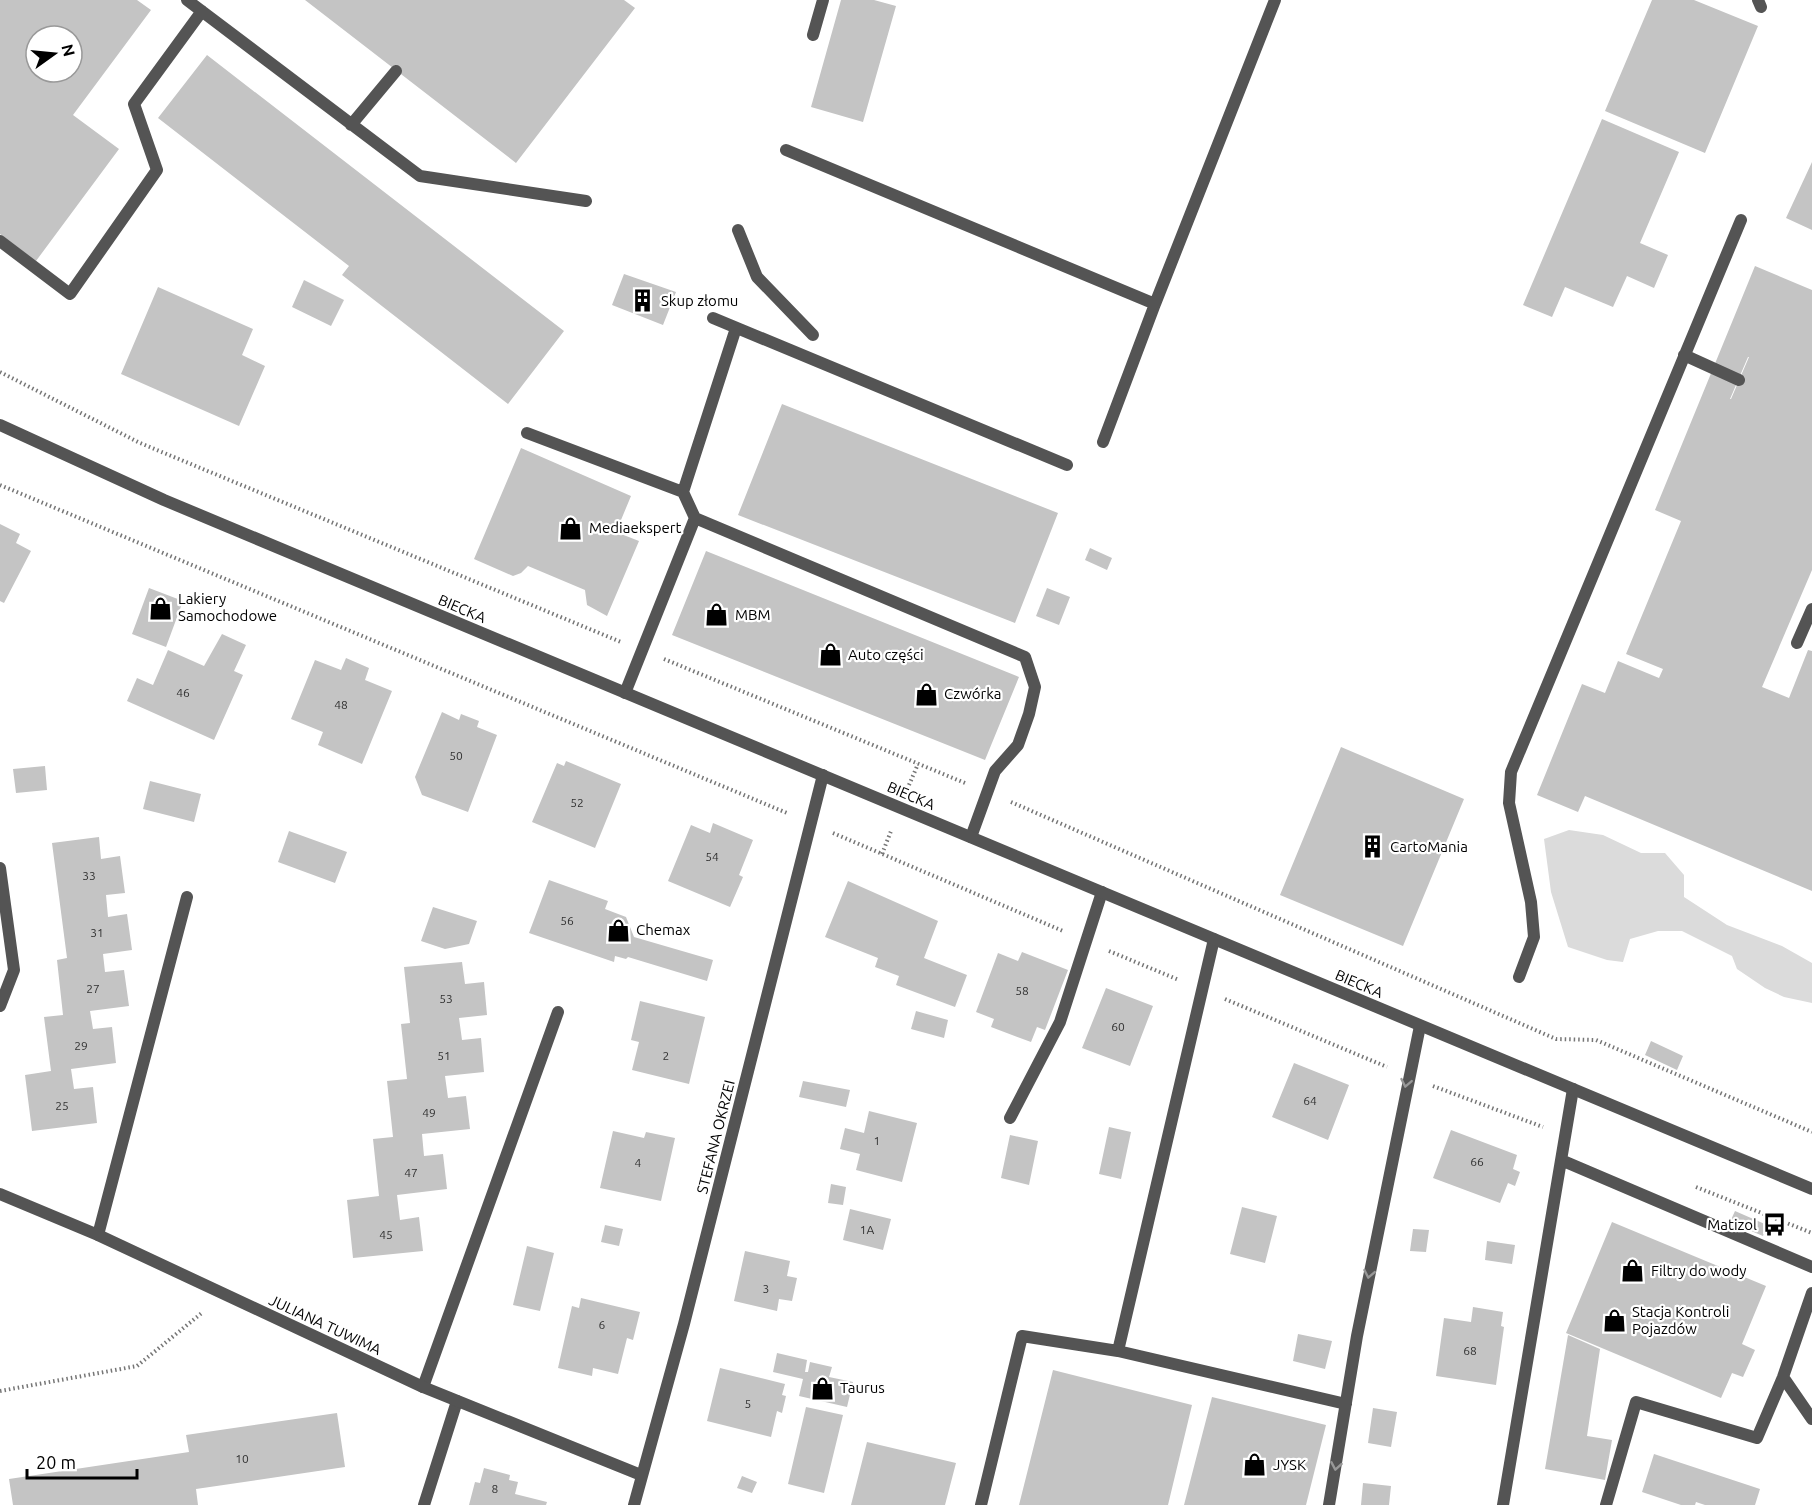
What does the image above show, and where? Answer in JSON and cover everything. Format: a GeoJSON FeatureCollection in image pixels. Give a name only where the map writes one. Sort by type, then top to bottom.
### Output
{"type":"FeatureCollection","features":[{"type":"Feature","properties":{"kind":"street"},"geometry":{"type":"LineString","coordinates":[[187,0],[420,176],[586,201]]}},
{"type":"Feature","properties":{"kind":"street"},"geometry":{"type":"LineString","coordinates":[[813,35],[823,0]]}},
{"type":"Feature","properties":{"kind":"street"},"geometry":{"type":"LineString","coordinates":[[1103,442],[1275,0]]}},
{"type":"Feature","properties":{"kind":"street"},"geometry":{"type":"LineString","coordinates":[[0,241],[70,294],[157,170],[134,104],[202,11]]}},
{"type":"Feature","properties":{"kind":"street"},"geometry":{"type":"LineString","coordinates":[[351,125],[396,71]]}},
{"type":"Feature","properties":{"kind":"street"},"geometry":{"type":"LineString","coordinates":[[786,150],[1155,304]]}},
{"type":"Feature","properties":{"kind":"street"},"geometry":{"type":"LineString","coordinates":[[1519,977],[1534,937],[1531,902],[1509,803],[1511,772],[1741,220]]}},
{"type":"Feature","properties":{"kind":"street"},"geometry":{"type":"LineString","coordinates":[[738,230],[756,276],[813,335]]}},
{"type":"Feature","properties":{"kind":"street"},"geometry":{"type":"LineString","coordinates":[[713,318],[1067,465]]}},
{"type":"Feature","properties":{"kind":"street"},"geometry":{"type":"LineString","coordinates":[[736,328],[682,492],[694,518],[1025,657],[1035,687],[1029,714],[1018,745],[995,771],[971,837]]}},
{"type":"Feature","properties":{"kind":"street"},"geometry":{"type":"LineString","coordinates":[[1684,355],[1739,380]]}},
{"type":"Feature","properties":{"kind":"street","name":"BIECKA"},"geometry":{"type":"LineString","coordinates":[[0,425],[164,500],[1812,1189]]}},
{"type":"Feature","properties":{"kind":"street"},"geometry":{"type":"LineString","coordinates":[[527,433],[682,492]]}},
{"type":"Feature","properties":{"kind":"street"},"geometry":{"type":"LineString","coordinates":[[625,693],[694,518]]}},
{"type":"Feature","properties":{"kind":"street"},"geometry":{"type":"LineString","coordinates":[[1797,643],[1812,609]]}},
{"type":"Feature","properties":{"kind":"street","name":"STEFANA OKRZEI"},"geometry":{"type":"LineString","coordinates":[[634,1505],[684,1324],[823,775]]}},
{"type":"Feature","properties":{"kind":"street"},"geometry":{"type":"LineString","coordinates":[[0,868],[14,970],[0,1006]]}},
{"type":"Feature","properties":{"kind":"street"},"geometry":{"type":"LineString","coordinates":[[1010,1118],[1060,1022],[1102,892]]}},
{"type":"Feature","properties":{"kind":"street"},"geometry":{"type":"LineString","coordinates":[[98,1235],[187,897]]}},
{"type":"Feature","properties":{"kind":"street"},"geometry":{"type":"LineString","coordinates":[[1118,1351],[1214,939]]}},
{"type":"Feature","properties":{"kind":"street"},"geometry":{"type":"LineString","coordinates":[[423,1387],[558,1012]]}},
{"type":"Feature","properties":{"kind":"street"},"geometry":{"type":"LineString","coordinates":[[1329,1505],[1408,1076],[1420,1026]]}},
{"type":"Feature","properties":{"kind":"street"},"geometry":{"type":"LineString","coordinates":[[1503,1505],[1573,1089]]}},
{"type":"Feature","properties":{"kind":"street"},"geometry":{"type":"LineString","coordinates":[[1561,1160],[1812,1267]]}},
{"type":"Feature","properties":{"kind":"street","name":"JULIANA TUWIMA"},"geometry":{"type":"LineString","coordinates":[[0,1194],[98,1235],[423,1387],[641,1475]]}},
{"type":"Feature","properties":{"kind":"street"},"geometry":{"type":"LineString","coordinates":[[1606,1505],[1636,1402],[1757,1438],[1783,1377],[1812,1293]]}},
{"type":"Feature","properties":{"kind":"street"},"geometry":{"type":"LineString","coordinates":[[981,1505],[1022,1336],[1118,1351],[1346,1404]]}},
{"type":"Feature","properties":{"kind":"street"},"geometry":{"type":"LineString","coordinates":[[1783,1377],[1812,1419]]}},
{"type":"Feature","properties":{"kind":"street"},"geometry":{"type":"LineString","coordinates":[[424,1505],[457,1401]]}},
{"type":"Feature","properties":{"kind":"path"},"geometry":{"type":"LineString","coordinates":[[0,372],[140,443],[987,792],[1556,1040],[1596,1040],[1812,1132]]}},
{"type":"Feature","properties":{"kind":"path"},"geometry":{"type":"LineString","coordinates":[[0,485],[811,823],[1408,1076],[1566,1136]]}},
{"type":"Feature","properties":{"kind":"path"},"geometry":{"type":"LineString","coordinates":[[1694,1187],[1812,1233]]}},
{"type":"Feature","properties":{"kind":"path"},"geometry":{"type":"LineString","coordinates":[[0,1391],[137,1366],[225,1295]]}},
{"type":"Feature","properties":{"kind":"shaded area"},"geometry":{"type":"Polygon","coordinates":[[[1569,830],[1603,835],[1641,853],[1665,853],[1684,875],[1684,897],[1727,925],[1782,946],[1812,963],[1812,1003],[1784,997],[1765,988],[1737,969],[1732,956],[1682,931],[1658,931],[1630,939],[1623,962],[1607,960],[1568,947],[1551,892],[1544,839],[1569,830]]]}},
{"type":"Feature","properties":{"kind":"building"},"geometry":{"type":"Polygon","coordinates":[[[0,0],[137,0],[151,10],[73,115],[119,149],[36,261],[0,234],[0,0]]]}},
{"type":"Feature","properties":{"kind":"building"},"geometry":{"type":"Polygon","coordinates":[[[305,0],[624,0],[635,8],[516,163],[305,0]]]}},
{"type":"Feature","properties":{"kind":"building"},"geometry":{"type":"Polygon","coordinates":[[[841,0],[874,0],[896,6],[863,122],[811,107],[841,0]]]}},
{"type":"Feature","properties":{"kind":"building"},"geometry":{"type":"Polygon","coordinates":[[[1652,0],[1694,0],[1758,26],[1705,153],[1605,111],[1652,0]]]}},
{"type":"Feature","properties":{"kind":"building"},"geometry":{"type":"Polygon","coordinates":[[[207,55],[564,331],[508,404],[342,275],[349,266],[158,118],[207,55]]]}},
{"type":"Feature","properties":{"kind":"building"},"geometry":{"type":"Polygon","coordinates":[[[1602,119],[1679,152],[1640,243],[1668,255],[1654,288],[1627,276],[1613,307],[1565,287],[1552,317],[1523,305],[1602,119]]]}},
{"type":"Feature","properties":{"kind":"building"},"geometry":{"type":"Polygon","coordinates":[[[1812,162],[1812,230],[1786,218],[1812,162]]]}},
{"type":"Feature","properties":{"kind":"building"},"geometry":{"type":"Polygon","coordinates":[[[1755,266],[1812,290],[1812,570],[1762,687],[1789,698],[1808,650],[1812,651],[1812,891],[1585,796],[1578,812],[1537,795],[1582,684],[1605,693],[1618,661],[1659,678],[1663,669],[1626,654],[1681,521],[1655,510],[1755,266]],[[1748,357],[1730,399],[1731,399],[1748,357]]]}},
{"type":"Feature","properties":{"kind":"building","name":"Skup złomu"},"geometry":{"type":"Polygon","coordinates":[[[624,274],[676,292],[663,325],[612,305],[624,274]]]}},
{"type":"Feature","properties":{"kind":"building"},"geometry":{"type":"Polygon","coordinates":[[[304,280],[344,300],[331,326],[292,307],[304,280]]]}},
{"type":"Feature","properties":{"kind":"building"},"geometry":{"type":"Polygon","coordinates":[[[158,287],[253,329],[242,355],[265,366],[239,426],[121,374],[158,287]]]}},
{"type":"Feature","properties":{"kind":"building"},"geometry":{"type":"Polygon","coordinates":[[[782,404],[1058,513],[1015,623],[738,515],[782,404]]]}},
{"type":"Feature","properties":{"kind":"building"},"geometry":{"type":"Polygon","coordinates":[[[521,448],[631,496],[616,532],[639,541],[607,616],[587,605],[585,590],[528,566],[521,573],[513,576],[474,559],[521,448]]]}},
{"type":"Feature","properties":{"kind":"building"},"geometry":{"type":"Polygon","coordinates":[[[0,524],[20,534],[16,543],[31,551],[4,603],[0,601],[0,524]]]}},
{"type":"Feature","properties":{"kind":"building"},"geometry":{"type":"Polygon","coordinates":[[[1090,548],[1112,558],[1107,570],[1085,560],[1090,548]]]}},
{"type":"Feature","properties":{"kind":"building"},"geometry":{"type":"Polygon","coordinates":[[[706,551],[1019,677],[985,760],[672,635],[706,551]]]}},
{"type":"Feature","properties":{"kind":"building"},"geometry":{"type":"Polygon","coordinates":[[[149,588],[183,601],[166,647],[132,634],[149,588]]]}},
{"type":"Feature","properties":{"kind":"building"},"geometry":{"type":"Polygon","coordinates":[[[1047,588],[1070,597],[1059,625],[1036,616],[1047,588]]]}},
{"type":"Feature","properties":{"kind":"building"},"geometry":{"type":"Polygon","coordinates":[[[222,634],[246,645],[234,671],[243,675],[214,740],[127,701],[137,678],[153,685],[168,650],[204,666],[222,634]]]}},
{"type":"Feature","properties":{"kind":"building"},"geometry":{"type":"Polygon","coordinates":[[[346,658],[369,668],[365,680],[392,691],[362,764],[318,745],[323,732],[291,719],[315,660],[341,670],[346,658]]]}},
{"type":"Feature","properties":{"kind":"building"},"geometry":{"type":"Polygon","coordinates":[[[442,712],[459,720],[461,714],[479,721],[477,727],[497,735],[468,812],[422,795],[415,777],[442,712]]]}},
{"type":"Feature","properties":{"kind":"building","name":"CartoMania"},"geometry":{"type":"Polygon","coordinates":[[[1341,747],[1464,799],[1403,946],[1280,895],[1341,747]]]}},
{"type":"Feature","properties":{"kind":"building"},"geometry":{"type":"Polygon","coordinates":[[[566,761],[621,784],[595,848],[532,822],[557,763],[564,766],[566,761]]]}},
{"type":"Feature","properties":{"kind":"building"},"geometry":{"type":"Polygon","coordinates":[[[45,766],[47,790],[16,793],[13,769],[45,766]]]}},
{"type":"Feature","properties":{"kind":"building"},"geometry":{"type":"Polygon","coordinates":[[[150,781],[201,794],[194,822],[143,809],[150,781]]]}},
{"type":"Feature","properties":{"kind":"building"},"geometry":{"type":"Polygon","coordinates":[[[713,823],[753,840],[739,875],[743,877],[730,907],[668,881],[691,825],[710,833],[713,823]]]}},
{"type":"Feature","properties":{"kind":"building"},"geometry":{"type":"Polygon","coordinates":[[[289,831],[347,852],[335,883],[278,862],[289,831]]]}},
{"type":"Feature","properties":{"kind":"building"},"geometry":{"type":"Polygon","coordinates":[[[99,837],[101,859],[120,856],[125,893],[106,895],[108,917],[127,914],[132,950],[103,954],[105,972],[124,970],[129,1006],[90,1011],[93,1029],[112,1027],[116,1063],[71,1069],[74,1089],[93,1087],[97,1123],[32,1131],[25,1075],[51,1071],[44,1017],[63,1015],[57,960],[67,958],[52,843],[99,837]]]}},
{"type":"Feature","properties":{"kind":"building"},"geometry":{"type":"Polygon","coordinates":[[[549,880],[608,901],[605,909],[626,917],[634,937],[713,960],[707,981],[628,957],[626,959],[615,956],[614,962],[529,933],[549,880]]]}},
{"type":"Feature","properties":{"kind":"building"},"geometry":{"type":"Polygon","coordinates":[[[848,881],[938,921],[924,958],[967,975],[955,1007],[896,985],[899,976],[875,967],[878,958],[825,937],[848,881]]]}},
{"type":"Feature","properties":{"kind":"building"},"geometry":{"type":"Polygon","coordinates":[[[433,907],[477,921],[469,944],[445,949],[421,941],[433,907]]]}},
{"type":"Feature","properties":{"kind":"building"},"geometry":{"type":"Polygon","coordinates":[[[1022,952],[1068,970],[1045,1030],[1037,1027],[1031,1042],[991,1027],[994,1019],[976,1012],[998,953],[1018,961],[1022,952]]]}},
{"type":"Feature","properties":{"kind":"building"},"geometry":{"type":"Polygon","coordinates":[[[462,962],[465,984],[484,982],[487,1015],[459,1018],[462,1040],[481,1038],[484,1072],[445,1076],[448,1098],[466,1096],[470,1129],[422,1134],[424,1156],[443,1154],[447,1189],[397,1195],[400,1220],[419,1217],[423,1251],[353,1258],[347,1200],[379,1196],[373,1139],[393,1137],[387,1081],[407,1079],[401,1024],[410,1023],[404,967],[462,962]]]}},
{"type":"Feature","properties":{"kind":"building"},"geometry":{"type":"Polygon","coordinates":[[[1106,988],[1153,1006],[1130,1066],[1082,1048],[1106,988]]]}},
{"type":"Feature","properties":{"kind":"building"},"geometry":{"type":"Polygon","coordinates":[[[640,1001],[705,1017],[689,1084],[632,1070],[639,1042],[631,1040],[640,1001]]]}},
{"type":"Feature","properties":{"kind":"building"},"geometry":{"type":"Polygon","coordinates":[[[916,1011],[948,1020],[944,1038],[911,1029],[916,1011]]]}},
{"type":"Feature","properties":{"kind":"building"},"geometry":{"type":"Polygon","coordinates":[[[1651,1041],[1683,1056],[1677,1070],[1645,1055],[1651,1041]]]}},
{"type":"Feature","properties":{"kind":"building"},"geometry":{"type":"Polygon","coordinates":[[[1294,1063],[1349,1085],[1328,1140],[1272,1117],[1294,1063]]]}},
{"type":"Feature","properties":{"kind":"building"},"geometry":{"type":"Polygon","coordinates":[[[803,1081],[850,1090],[846,1107],[799,1097],[803,1081]]]}},
{"type":"Feature","properties":{"kind":"building"},"geometry":{"type":"Polygon","coordinates":[[[869,1111],[917,1123],[902,1182],[856,1170],[860,1154],[840,1149],[845,1128],[864,1133],[869,1111]]]}},
{"type":"Feature","properties":{"kind":"building"},"geometry":{"type":"Polygon","coordinates":[[[1109,1127],[1131,1132],[1121,1179],[1099,1174],[1109,1127]]]}},
{"type":"Feature","properties":{"kind":"building"},"geometry":{"type":"Polygon","coordinates":[[[1451,1130],[1517,1155],[1513,1169],[1520,1172],[1515,1186],[1508,1183],[1500,1203],[1433,1178],[1451,1130]]]}},
{"type":"Feature","properties":{"kind":"building"},"geometry":{"type":"Polygon","coordinates":[[[613,1131],[644,1138],[646,1132],[675,1138],[661,1201],[600,1188],[613,1131]]]}},
{"type":"Feature","properties":{"kind":"building"},"geometry":{"type":"Polygon","coordinates":[[[1010,1135],[1038,1141],[1029,1185],[1001,1178],[1010,1135]]]}},
{"type":"Feature","properties":{"kind":"building"},"geometry":{"type":"Polygon","coordinates":[[[831,1184],[846,1187],[843,1205],[828,1203],[831,1184]]]}},
{"type":"Feature","properties":{"kind":"building"},"geometry":{"type":"Polygon","coordinates":[[[1242,1207],[1277,1216],[1265,1263],[1230,1254],[1242,1207]]]}},
{"type":"Feature","properties":{"kind":"building"},"geometry":{"type":"Polygon","coordinates":[[[850,1209],[891,1219],[883,1250],[843,1240],[850,1209]]]}},
{"type":"Feature","properties":{"kind":"building"},"geometry":{"type":"Polygon","coordinates":[[[1735,1211],[1767,1225],[1763,1236],[1730,1222],[1735,1211]]]}},
{"type":"Feature","properties":{"kind":"building"},"geometry":{"type":"Polygon","coordinates":[[[1612,1222],[1766,1286],[1742,1344],[1755,1350],[1743,1377],[1732,1373],[1721,1398],[1566,1333],[1612,1222]]]}},
{"type":"Feature","properties":{"kind":"building"},"geometry":{"type":"Polygon","coordinates":[[[605,1225],[623,1229],[619,1246],[601,1242],[605,1225]]]}},
{"type":"Feature","properties":{"kind":"building"},"geometry":{"type":"Polygon","coordinates":[[[1413,1229],[1429,1230],[1426,1252],[1410,1251],[1413,1229]]]}},
{"type":"Feature","properties":{"kind":"building"},"geometry":{"type":"Polygon","coordinates":[[[1487,1241],[1515,1245],[1512,1264],[1485,1260],[1487,1241]]]}},
{"type":"Feature","properties":{"kind":"building"},"geometry":{"type":"Polygon","coordinates":[[[527,1246],[554,1253],[540,1311],[513,1305],[527,1246]]]}},
{"type":"Feature","properties":{"kind":"building"},"geometry":{"type":"Polygon","coordinates":[[[745,1251],[790,1261],[787,1276],[797,1278],[792,1301],[779,1299],[777,1311],[734,1301],[745,1251]]]}},
{"type":"Feature","properties":{"kind":"building"},"geometry":{"type":"Polygon","coordinates":[[[581,1298],[640,1312],[633,1340],[627,1338],[618,1374],[593,1368],[592,1376],[558,1368],[572,1306],[579,1308],[581,1298]]]}},
{"type":"Feature","properties":{"kind":"building"},"geometry":{"type":"Polygon","coordinates":[[[1473,1307],[1503,1312],[1501,1326],[1504,1327],[1496,1385],[1436,1376],[1444,1318],[1471,1322],[1473,1307]]]}},
{"type":"Feature","properties":{"kind":"building"},"geometry":{"type":"Polygon","coordinates":[[[1298,1334],[1332,1341],[1325,1369],[1293,1361],[1298,1334]]]}},
{"type":"Feature","properties":{"kind":"building"},"geometry":{"type":"Polygon","coordinates":[[[1568,1335],[1600,1349],[1587,1436],[1612,1440],[1605,1480],[1545,1469],[1568,1335]]]}},
{"type":"Feature","properties":{"kind":"building"},"geometry":{"type":"Polygon","coordinates":[[[777,1353],[807,1360],[805,1372],[808,1372],[810,1362],[832,1367],[829,1377],[853,1382],[847,1407],[799,1396],[803,1379],[773,1372],[777,1353]]]}},
{"type":"Feature","properties":{"kind":"building"},"geometry":{"type":"Polygon","coordinates":[[[720,1368],[785,1384],[782,1395],[786,1396],[782,1413],[777,1411],[771,1437],[707,1421],[720,1368]]]}},
{"type":"Feature","properties":{"kind":"building"},"geometry":{"type":"Polygon","coordinates":[[[1053,1370],[1192,1405],[1168,1505],[1019,1505],[1053,1370]]]}},
{"type":"Feature","properties":{"kind":"building","name":"JYSK"},"geometry":{"type":"Polygon","coordinates":[[[1212,1397],[1326,1425],[1306,1505],[1184,1505],[1212,1397]]]}},
{"type":"Feature","properties":{"kind":"building"},"geometry":{"type":"Polygon","coordinates":[[[806,1407],[843,1415],[824,1493],[788,1484],[806,1407]]]}},
{"type":"Feature","properties":{"kind":"building"},"geometry":{"type":"Polygon","coordinates":[[[1373,1408],[1397,1412],[1391,1447],[1368,1443],[1373,1408]]]}},
{"type":"Feature","properties":{"kind":"building"},"geometry":{"type":"Polygon","coordinates":[[[337,1413],[345,1467],[196,1489],[198,1505],[13,1505],[9,1479],[189,1452],[186,1435],[337,1413]]]}},
{"type":"Feature","properties":{"kind":"building"},"geometry":{"type":"Polygon","coordinates":[[[867,1442],[956,1463],[945,1505],[851,1505],[867,1442]]]}},
{"type":"Feature","properties":{"kind":"building"},"geometry":{"type":"Polygon","coordinates":[[[1654,1454],[1760,1489],[1755,1505],[1705,1505],[1696,1502],[1695,1505],[1681,1505],[1642,1492],[1654,1454]]]}},
{"type":"Feature","properties":{"kind":"building"},"geometry":{"type":"Polygon","coordinates":[[[484,1468],[510,1475],[509,1480],[518,1482],[515,1494],[547,1502],[546,1505],[469,1505],[475,1482],[480,1483],[484,1468]]]}},
{"type":"Feature","properties":{"kind":"building"},"geometry":{"type":"Polygon","coordinates":[[[742,1476],[757,1482],[752,1493],[737,1488],[742,1476]]]}},
{"type":"Feature","properties":{"kind":"building"},"geometry":{"type":"Polygon","coordinates":[[[1363,1483],[1391,1486],[1389,1505],[1361,1505],[1363,1483]]]}},
{"type":"Feature","properties":{"kind":"place","name":"Skup złomu"},"geometry":{"type":"Point","coordinates":[643,301]}},
{"type":"Feature","properties":{"kind":"place","name":"Mediaekspert"},"geometry":{"type":"Point","coordinates":[571,528]}},
{"type":"Feature","properties":{"kind":"place","name":"Lakiery Samochodowe"},"geometry":{"type":"Point","coordinates":[160,608]}},
{"type":"Feature","properties":{"kind":"place","name":"MBM"},"geometry":{"type":"Point","coordinates":[717,615]}},
{"type":"Feature","properties":{"kind":"place","name":"Auto części"},"geometry":{"type":"Point","coordinates":[830,655]}},
{"type":"Feature","properties":{"kind":"place","name":"Czwórka"},"geometry":{"type":"Point","coordinates":[926,694]}},
{"type":"Feature","properties":{"kind":"place","name":"CartoMania"},"geometry":{"type":"Point","coordinates":[1372,847]}},
{"type":"Feature","properties":{"kind":"place","name":"Chemax"},"geometry":{"type":"Point","coordinates":[618,930]}},
{"type":"Feature","properties":{"kind":"place","name":"Matizol"},"geometry":{"type":"Point","coordinates":[1775,1225]}},
{"type":"Feature","properties":{"kind":"place","name":"Filtry do wody"},"geometry":{"type":"Point","coordinates":[1633,1271]}},
{"type":"Feature","properties":{"kind":"place","name":"Stacja Kontroli Pojazdów"},"geometry":{"type":"Point","coordinates":[1614,1321]}},
{"type":"Feature","properties":{"kind":"place","name":"Taurus"},"geometry":{"type":"Point","coordinates":[822,1388]}},
{"type":"Feature","properties":{"kind":"place","name":"JYSK"},"geometry":{"type":"Point","coordinates":[1255,1465]}}]}
